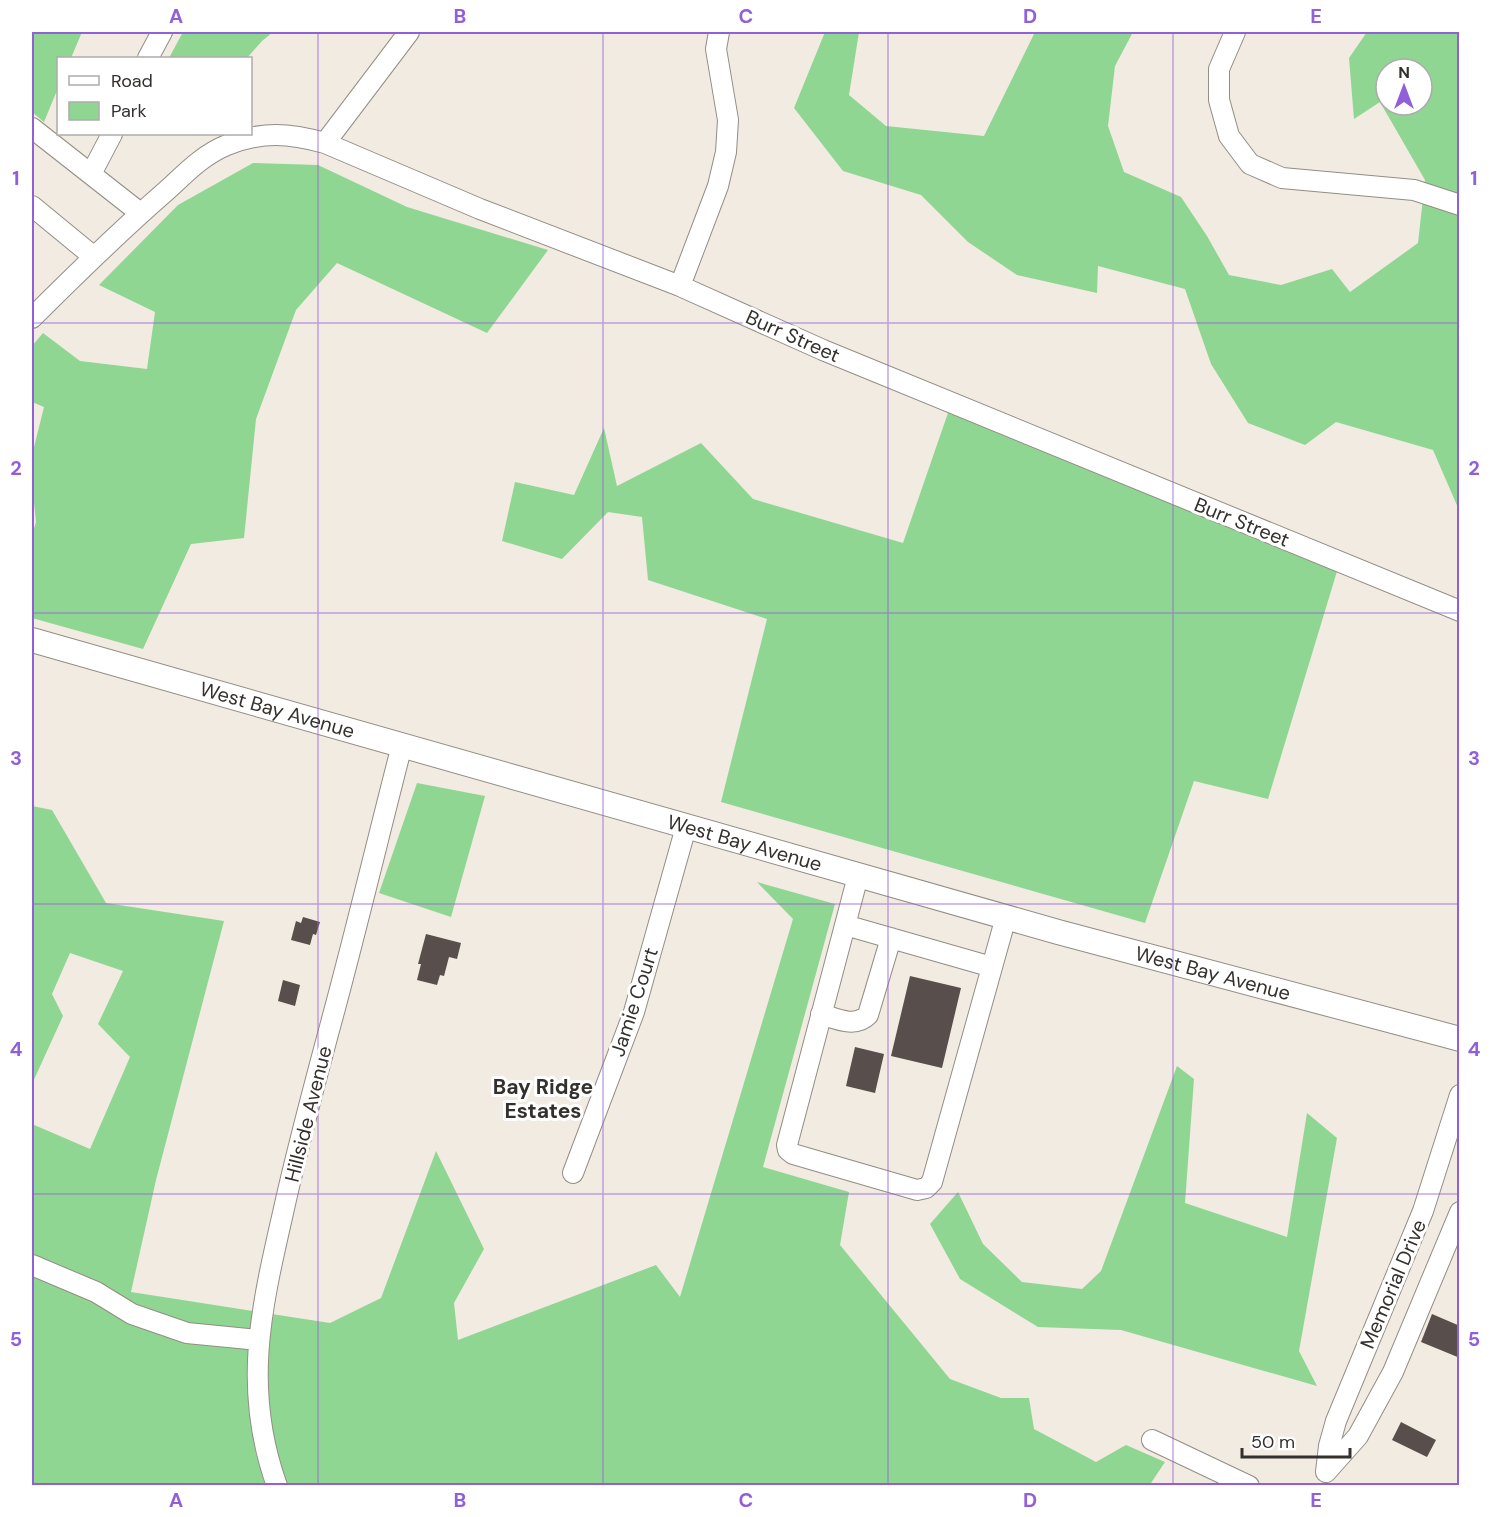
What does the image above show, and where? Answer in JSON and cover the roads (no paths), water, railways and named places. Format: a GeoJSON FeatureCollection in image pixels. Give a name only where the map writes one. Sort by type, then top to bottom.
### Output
{"type":"FeatureCollection","features":[{"type":"Feature","properties":{"kind":"main road","name":"West Bay Avenue"},"geometry":{"type":"LineString","coordinates":[[32,640],[858,876],[1460,1039]]}},
{"type":"Feature","properties":{"kind":"street"},"geometry":{"type":"LineString","coordinates":[[149,57],[162,32]]}},
{"type":"Feature","properties":{"kind":"street"},"geometry":{"type":"LineString","coordinates":[[325,142],[409,32]]}},
{"type":"Feature","properties":{"kind":"street"},"geometry":{"type":"LineString","coordinates":[[680,286],[718,186],[726,152],[728,120],[716,49],[719,32]]}},
{"type":"Feature","properties":{"kind":"street"},"geometry":{"type":"LineString","coordinates":[[1235,32],[1218,69],[1218,100],[1228,136],[1251,164],[1282,178],[1414,190],[1460,205]]}},
{"type":"Feature","properties":{"kind":"street"},"geometry":{"type":"LineString","coordinates":[[32,128],[139,212],[139,215]]}},
{"type":"Feature","properties":{"kind":"street","name":"Burr Street"},"geometry":{"type":"LineString","coordinates":[[32,318],[94,257],[205,156],[226,145],[252,137],[272,134],[298,135],[325,142],[480,209],[680,286],[823,350],[1460,611]]}},
{"type":"Feature","properties":{"kind":"street"},"geometry":{"type":"LineString","coordinates":[[92,174],[112,135]]}},
{"type":"Feature","properties":{"kind":"street"},"geometry":{"type":"LineString","coordinates":[[32,206],[94,257]]}},
{"type":"Feature","properties":{"kind":"street","name":"Hillside Avenue"},"geometry":{"type":"LineString","coordinates":[[277,1485],[266,1452],[259,1416],[256,1378],[258,1340],[268,1277],[307,1112],[402,746]]}},
{"type":"Feature","properties":{"kind":"street","name":"Jamie Court"},"geometry":{"type":"LineString","coordinates":[[573,1173],[633,1012],[686,827]]}},
{"type":"Feature","properties":{"kind":"street"},"geometry":{"type":"LineString","coordinates":[[858,876],[787,1140],[788,1150],[793,1154],[884,1181],[922,1189],[932,1182],[1006,917]]}},
{"type":"Feature","properties":{"kind":"street"},"geometry":{"type":"LineString","coordinates":[[845,925],[992,967]]}},
{"type":"Feature","properties":{"kind":"street"},"geometry":{"type":"LineString","coordinates":[[821,1014],[855,1022],[864,1020],[868,1015],[891,938]]}},
{"type":"Feature","properties":{"kind":"street","name":"Memorial Drive"},"geometry":{"type":"LineString","coordinates":[[1322,1479],[1333,1430],[1423,1211],[1460,1095]]}},
{"type":"Feature","properties":{"kind":"street","name":"Memorial Drive"},"geometry":{"type":"LineString","coordinates":[[1322,1479],[1358,1436],[1393,1372],[1460,1212]]}},
{"type":"Feature","properties":{"kind":"street"},"geometry":{"type":"LineString","coordinates":[[32,1265],[96,1292],[132,1314],[187,1333],[258,1340]]}},
{"type":"Feature","properties":{"kind":"street"},"geometry":{"type":"LineString","coordinates":[[1347,1394],[1374,1407]]}},
{"type":"Feature","properties":{"kind":"street"},"geometry":{"type":"LineString","coordinates":[[1152,1440],[1249,1485]]}},
{"type":"Feature","properties":{"kind":"district","name":"Bay Ridge Estates"},"geometry":{"type":"Point","coordinates":[543,1099]}}]}
